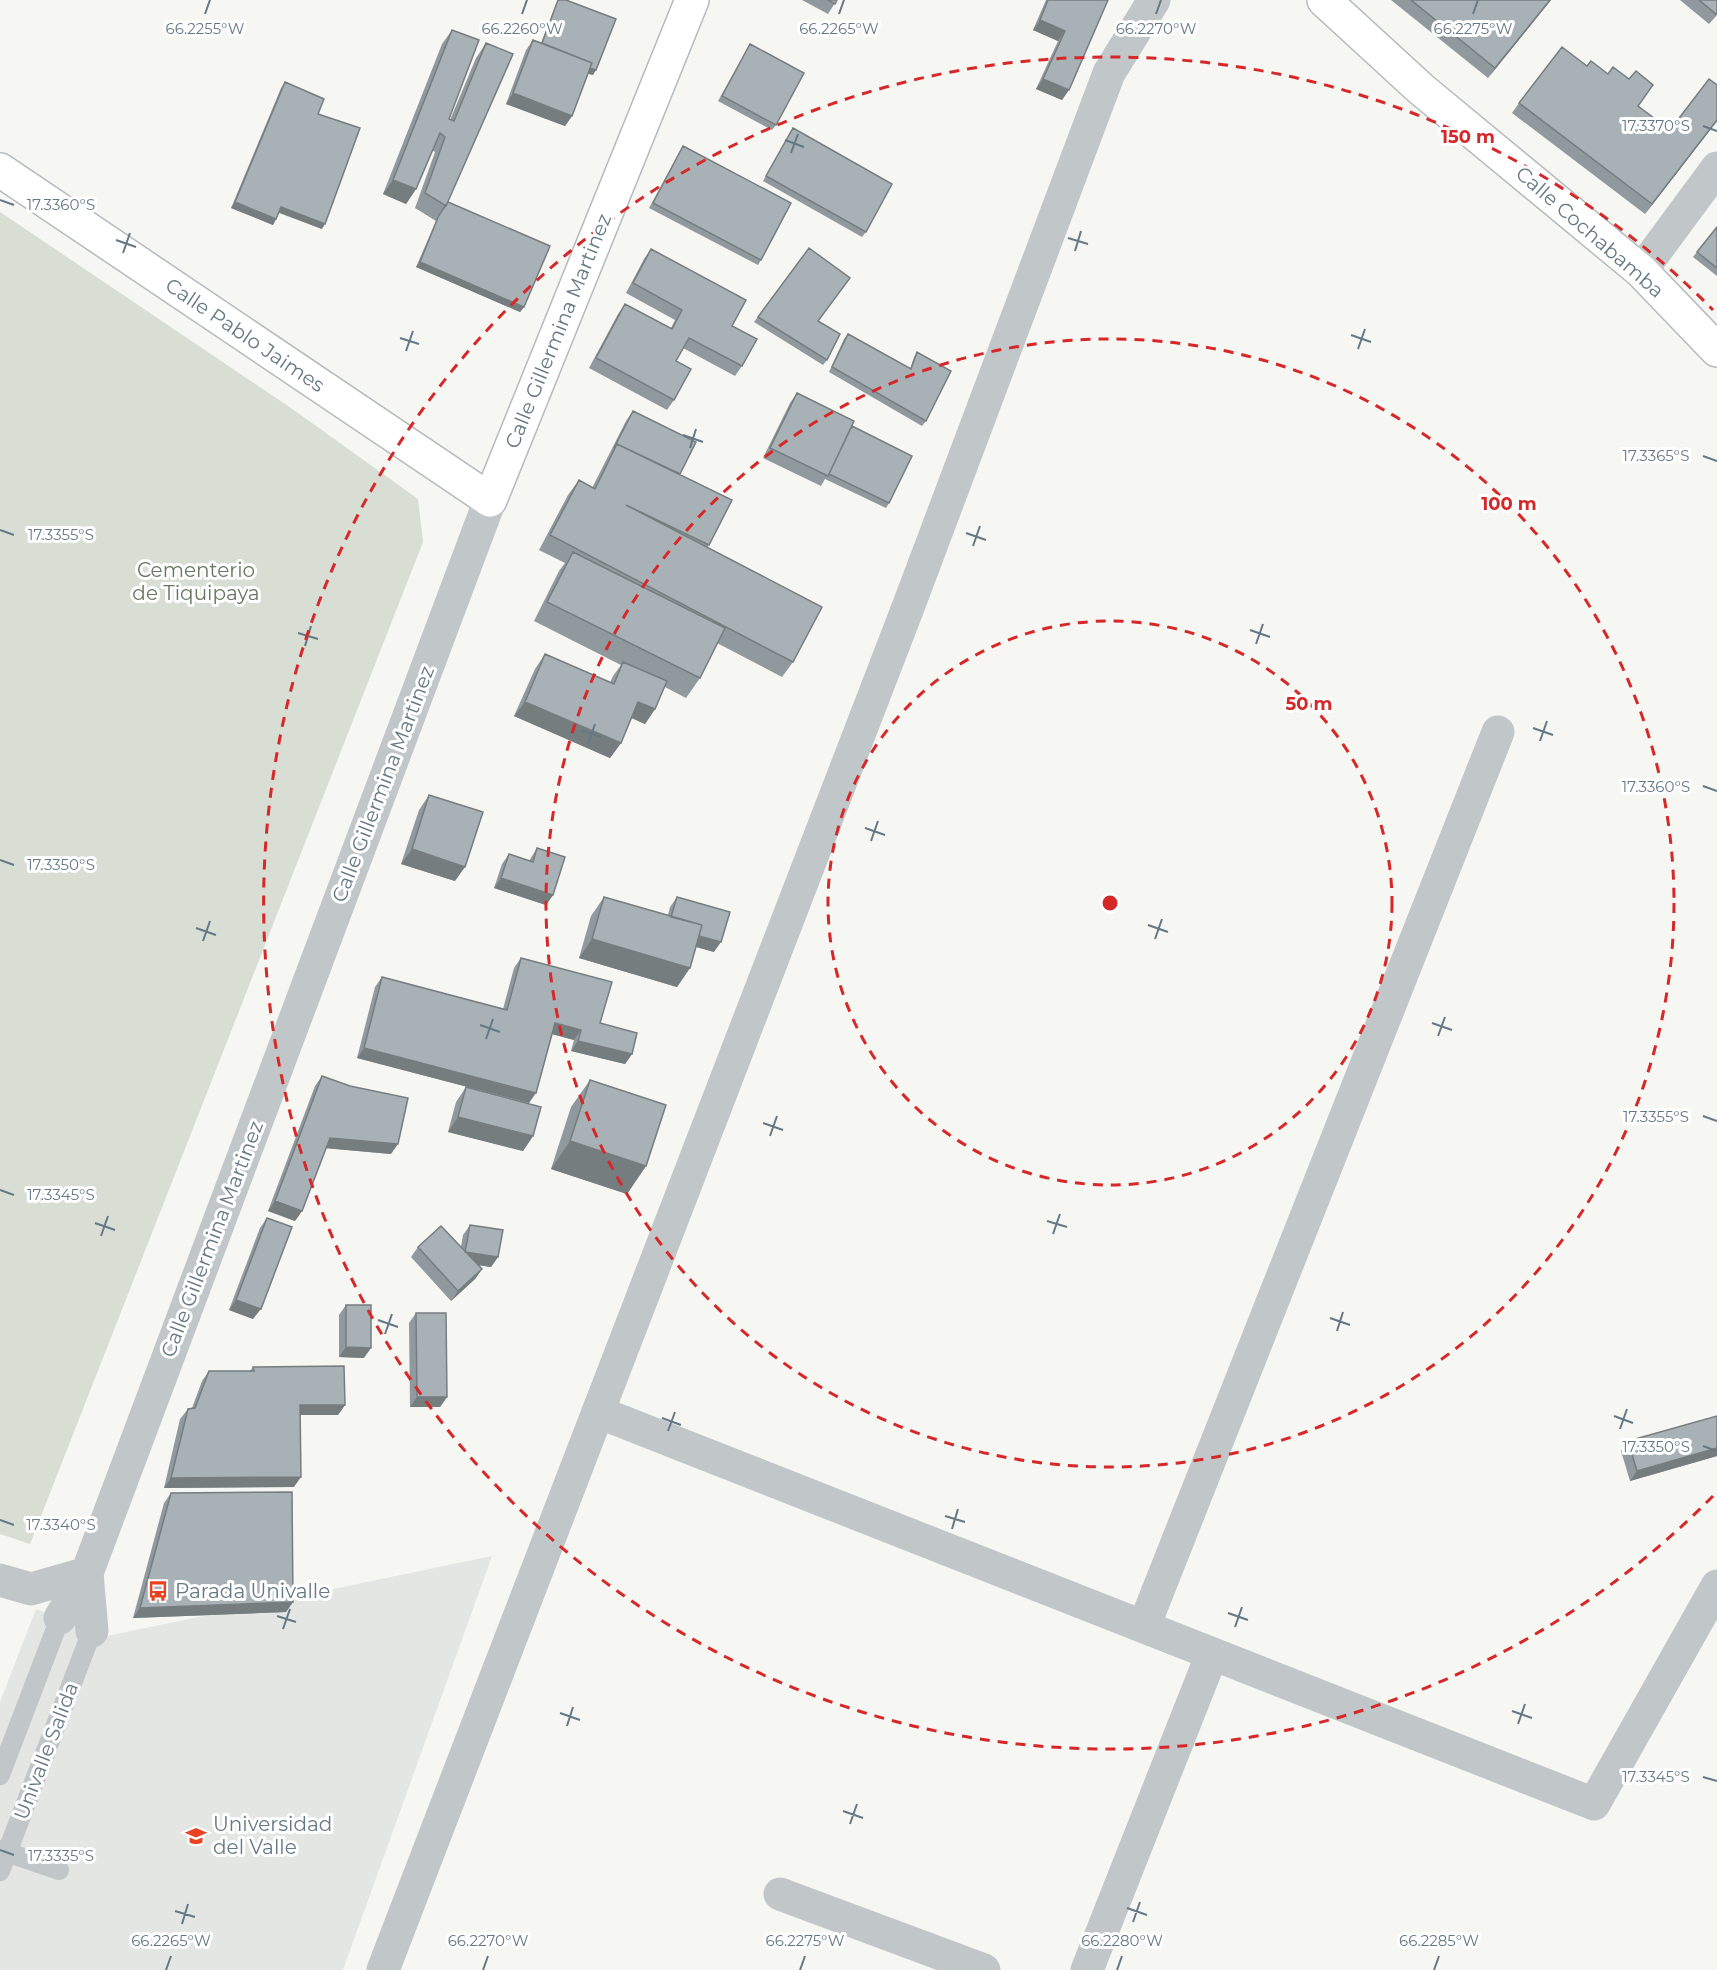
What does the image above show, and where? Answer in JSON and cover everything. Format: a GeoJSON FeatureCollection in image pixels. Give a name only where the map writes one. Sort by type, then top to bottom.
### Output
{"type":"FeatureCollection","features":[{"type":"Feature","properties":{"kind":"main road","name":"Calle Gillermina Martinez"},"geometry":{"type":"LineString","coordinates":[[490,500],[692,0]]}},
{"type":"Feature","properties":{"kind":"main road","name":"Calle Cochabamba"},"geometry":{"type":"LineString","coordinates":[[1324,0],[1422,89],[1641,271],[1717,351]]}},
{"type":"Feature","properties":{"kind":"main road","name":"Calle Pablo Jaimes"},"geometry":{"type":"LineString","coordinates":[[0,170],[490,500]]}},
{"type":"Feature","properties":{"kind":"street"},"geometry":{"type":"LineString","coordinates":[[383,1970],[902,621],[1109,73],[1154,0]]}},
{"type":"Feature","properties":{"kind":"street"},"geometry":{"type":"LineString","coordinates":[[1641,271],[1717,168]]}},
{"type":"Feature","properties":{"kind":"street","name":"Calle Gillermina Martinez"},"geometry":{"type":"LineString","coordinates":[[60,1618],[87,1573],[490,500]]}},
{"type":"Feature","properties":{"kind":"street"},"geometry":{"type":"LineString","coordinates":[[1144,1626],[1498,732]]}},
{"type":"Feature","properties":{"kind":"street"},"geometry":{"type":"LineString","coordinates":[[598,1412],[1594,1804],[1717,1586]]}},
{"type":"Feature","properties":{"kind":"street","name":"Calle Gillermina Martinez"},"geometry":{"type":"LineString","coordinates":[[87,1573],[92,1631]]}},
{"type":"Feature","properties":{"kind":"street"},"geometry":{"type":"LineString","coordinates":[[0,1580],[31,1589],[87,1573]]}},
{"type":"Feature","properties":{"kind":"street"},"geometry":{"type":"LineString","coordinates":[[1087,1970],[1212,1654]]}},
{"type":"Feature","properties":{"kind":"street"},"geometry":{"type":"LineString","coordinates":[[780,1894],[984,1970]]}},
{"type":"Feature","properties":{"kind":"lane"},"geometry":{"type":"LineString","coordinates":[[0,1775],[60,1618]]}},
{"type":"Feature","properties":{"kind":"lane","name":"Univalle Salida"},"geometry":{"type":"LineString","coordinates":[[0,1871],[4,1851],[92,1631]]}},
{"type":"Feature","properties":{"kind":"lane"},"geometry":{"type":"LineString","coordinates":[[4,1851],[59,1870]]}},
{"type":"Feature","properties":{"kind":"shaded area","name":"Universidad del Valle"},"geometry":{"type":"Polygon","coordinates":[[[492,1556],[343,1970],[0,1970],[0,1702],[36,1609],[107,1636],[492,1556]]]}},
{"type":"Feature","properties":{"kind":"green space","name":"Cementerio de Tiquipaya"},"geometry":{"type":"Polygon","coordinates":[[[0,212],[291,408],[418,499],[423,542],[30,1544],[0,1534],[0,212]]]}},
{"type":"Feature","properties":{"kind":"building"},"geometry":{"type":"Polygon","coordinates":[[[558,0],[566,0],[616,19],[596,70],[590,68],[592,63],[542,43],[558,0]]]}},
{"type":"Feature","properties":{"kind":"building"},"geometry":{"type":"Polygon","coordinates":[[[1048,0],[1108,0],[1069,90],[1043,79],[1065,31],[1040,20],[1048,0]]]}},
{"type":"Feature","properties":{"kind":"building"},"geometry":{"type":"Polygon","coordinates":[[[1411,0],[1550,0],[1495,68],[1411,0]]]}},
{"type":"Feature","properties":{"kind":"building"},"geometry":{"type":"Polygon","coordinates":[[[1699,0],[1717,0],[1717,13],[1716,14],[1699,0]]]}},
{"type":"Feature","properties":{"kind":"building"},"geometry":{"type":"Polygon","coordinates":[[[452,30],[479,40],[449,119],[454,121],[486,43],[513,54],[446,206],[425,193],[445,137],[440,133],[416,189],[393,180],[452,30]]]}},
{"type":"Feature","properties":{"kind":"building"},"geometry":{"type":"Polygon","coordinates":[[[533,40],[592,63],[572,116],[513,93],[533,40]]]}},
{"type":"Feature","properties":{"kind":"building"},"geometry":{"type":"Polygon","coordinates":[[[750,44],[804,73],[776,125],[722,96],[750,44]]]}},
{"type":"Feature","properties":{"kind":"building"},"geometry":{"type":"Polygon","coordinates":[[[1562,47],[1587,66],[1591,61],[1608,74],[1613,67],[1629,79],[1636,71],[1653,85],[1638,106],[1670,130],[1709,79],[1717,85],[1717,120],[1652,204],[1519,103],[1562,47]]]}},
{"type":"Feature","properties":{"kind":"building"},"geometry":{"type":"Polygon","coordinates":[[[285,82],[324,99],[318,114],[360,128],[325,224],[281,207],[276,219],[235,202],[285,82]]]}},
{"type":"Feature","properties":{"kind":"building"},"geometry":{"type":"Polygon","coordinates":[[[793,128],[892,184],[866,232],[766,176],[793,128]]]}},
{"type":"Feature","properties":{"kind":"building"},"geometry":{"type":"Polygon","coordinates":[[[683,146],[791,203],[761,260],[653,203],[683,146]]]}},
{"type":"Feature","properties":{"kind":"building"},"geometry":{"type":"Polygon","coordinates":[[[448,202],[550,246],[524,307],[420,262],[439,215],[448,202]]]}},
{"type":"Feature","properties":{"kind":"building"},"geometry":{"type":"Polygon","coordinates":[[[1717,227],[1717,268],[1697,252],[1717,227]]]}},
{"type":"Feature","properties":{"kind":"building"},"geometry":{"type":"Polygon","coordinates":[[[809,248],[850,278],[818,321],[840,334],[827,360],[758,317],[809,248]]]}},
{"type":"Feature","properties":{"kind":"building"},"geometry":{"type":"Polygon","coordinates":[[[651,249],[746,300],[732,326],[757,339],[742,366],[689,338],[676,361],[691,369],[674,400],[596,358],[625,304],[672,329],[682,310],[633,283],[651,249]]]}},
{"type":"Feature","properties":{"kind":"building"},"geometry":{"type":"Polygon","coordinates":[[[848,334],[911,369],[917,352],[951,371],[926,421],[832,367],[848,334]]]}},
{"type":"Feature","properties":{"kind":"building"},"geometry":{"type":"Polygon","coordinates":[[[797,393],[854,421],[828,476],[770,448],[797,393]]]}},
{"type":"Feature","properties":{"kind":"building"},"geometry":{"type":"Polygon","coordinates":[[[633,411],[696,442],[680,474],[617,444],[614,448],[633,411]]]}},
{"type":"Feature","properties":{"kind":"building"},"geometry":{"type":"Polygon","coordinates":[[[852,426],[912,456],[889,503],[829,474],[852,426]]]}},
{"type":"Feature","properties":{"kind":"building"},"geometry":{"type":"Polygon","coordinates":[[[617,444],[732,500],[709,545],[626,505],[822,607],[793,662],[550,535],[579,480],[595,489],[617,444]]]}},
{"type":"Feature","properties":{"kind":"building"},"geometry":{"type":"Polygon","coordinates":[[[573,552],[725,628],[700,678],[547,602],[573,552]]]}},
{"type":"Feature","properties":{"kind":"building"},"geometry":{"type":"Polygon","coordinates":[[[545,654],[614,684],[623,662],[667,681],[655,709],[638,702],[621,743],[525,702],[545,654]]]}},
{"type":"Feature","properties":{"kind":"building"},"geometry":{"type":"Polygon","coordinates":[[[429,795],[483,812],[465,867],[412,849],[429,795]]]}},
{"type":"Feature","properties":{"kind":"building"},"geometry":{"type":"Polygon","coordinates":[[[537,848],[565,857],[553,895],[501,878],[509,854],[533,862],[537,848]]]}},
{"type":"Feature","properties":{"kind":"building"},"geometry":{"type":"Polygon","coordinates":[[[604,897],[702,925],[690,968],[592,939],[604,897]]]}},
{"type":"Feature","properties":{"kind":"building"},"geometry":{"type":"Polygon","coordinates":[[[677,897],[730,912],[721,942],[699,936],[702,925],[671,917],[677,897]]]}},
{"type":"Feature","properties":{"kind":"building"},"geometry":{"type":"Polygon","coordinates":[[[521,958],[612,982],[600,1023],[637,1033],[632,1054],[578,1041],[581,1030],[555,1023],[536,1093],[364,1048],[382,977],[507,1010],[521,958]]]}},
{"type":"Feature","properties":{"kind":"building"},"geometry":{"type":"Polygon","coordinates":[[[322,1076],[350,1086],[408,1098],[398,1144],[330,1138],[302,1211],[275,1201],[322,1076]]]}},
{"type":"Feature","properties":{"kind":"building"},"geometry":{"type":"Polygon","coordinates":[[[590,1080],[666,1105],[646,1166],[570,1141],[590,1080]]]}},
{"type":"Feature","properties":{"kind":"building"},"geometry":{"type":"Polygon","coordinates":[[[466,1087],[541,1107],[533,1136],[458,1117],[466,1087]]]}},
{"type":"Feature","properties":{"kind":"building"},"geometry":{"type":"Polygon","coordinates":[[[267,1218],[292,1227],[261,1309],[236,1300],[267,1218]]]}},
{"type":"Feature","properties":{"kind":"building"},"geometry":{"type":"Polygon","coordinates":[[[470,1225],[503,1230],[498,1257],[465,1252],[470,1225]]]}},
{"type":"Feature","properties":{"kind":"building"},"geometry":{"type":"Polygon","coordinates":[[[441,1226],[482,1269],[458,1291],[418,1247],[441,1226]]]}},
{"type":"Feature","properties":{"kind":"building"},"geometry":{"type":"Polygon","coordinates":[[[346,1305],[371,1305],[371,1348],[346,1347],[346,1305]]]}},
{"type":"Feature","properties":{"kind":"building"},"geometry":{"type":"Polygon","coordinates":[[[416,1313],[446,1313],[447,1397],[417,1397],[416,1313]]]}},
{"type":"Feature","properties":{"kind":"building"},"geometry":{"type":"Polygon","coordinates":[[[344,1366],[345,1405],[300,1405],[301,1477],[171,1478],[188,1409],[195,1408],[209,1371],[254,1371],[253,1367],[344,1366]]]}},
{"type":"Feature","properties":{"kind":"building"},"geometry":{"type":"Polygon","coordinates":[[[1717,1416],[1717,1448],[1637,1471],[1628,1441],[1717,1416]]]}},
{"type":"Feature","properties":{"kind":"building"},"geometry":{"type":"Polygon","coordinates":[[[292,1492],[293,1602],[140,1608],[171,1493],[292,1492]]]}},
{"type":"Feature","properties":{"kind":"place","name":"Parada Univalle"},"geometry":{"type":"Point","coordinates":[158,1591]}},
{"type":"Feature","properties":{"kind":"place","name":"Universidad del Valle"},"geometry":{"type":"Point","coordinates":[196,1836]}}]}
